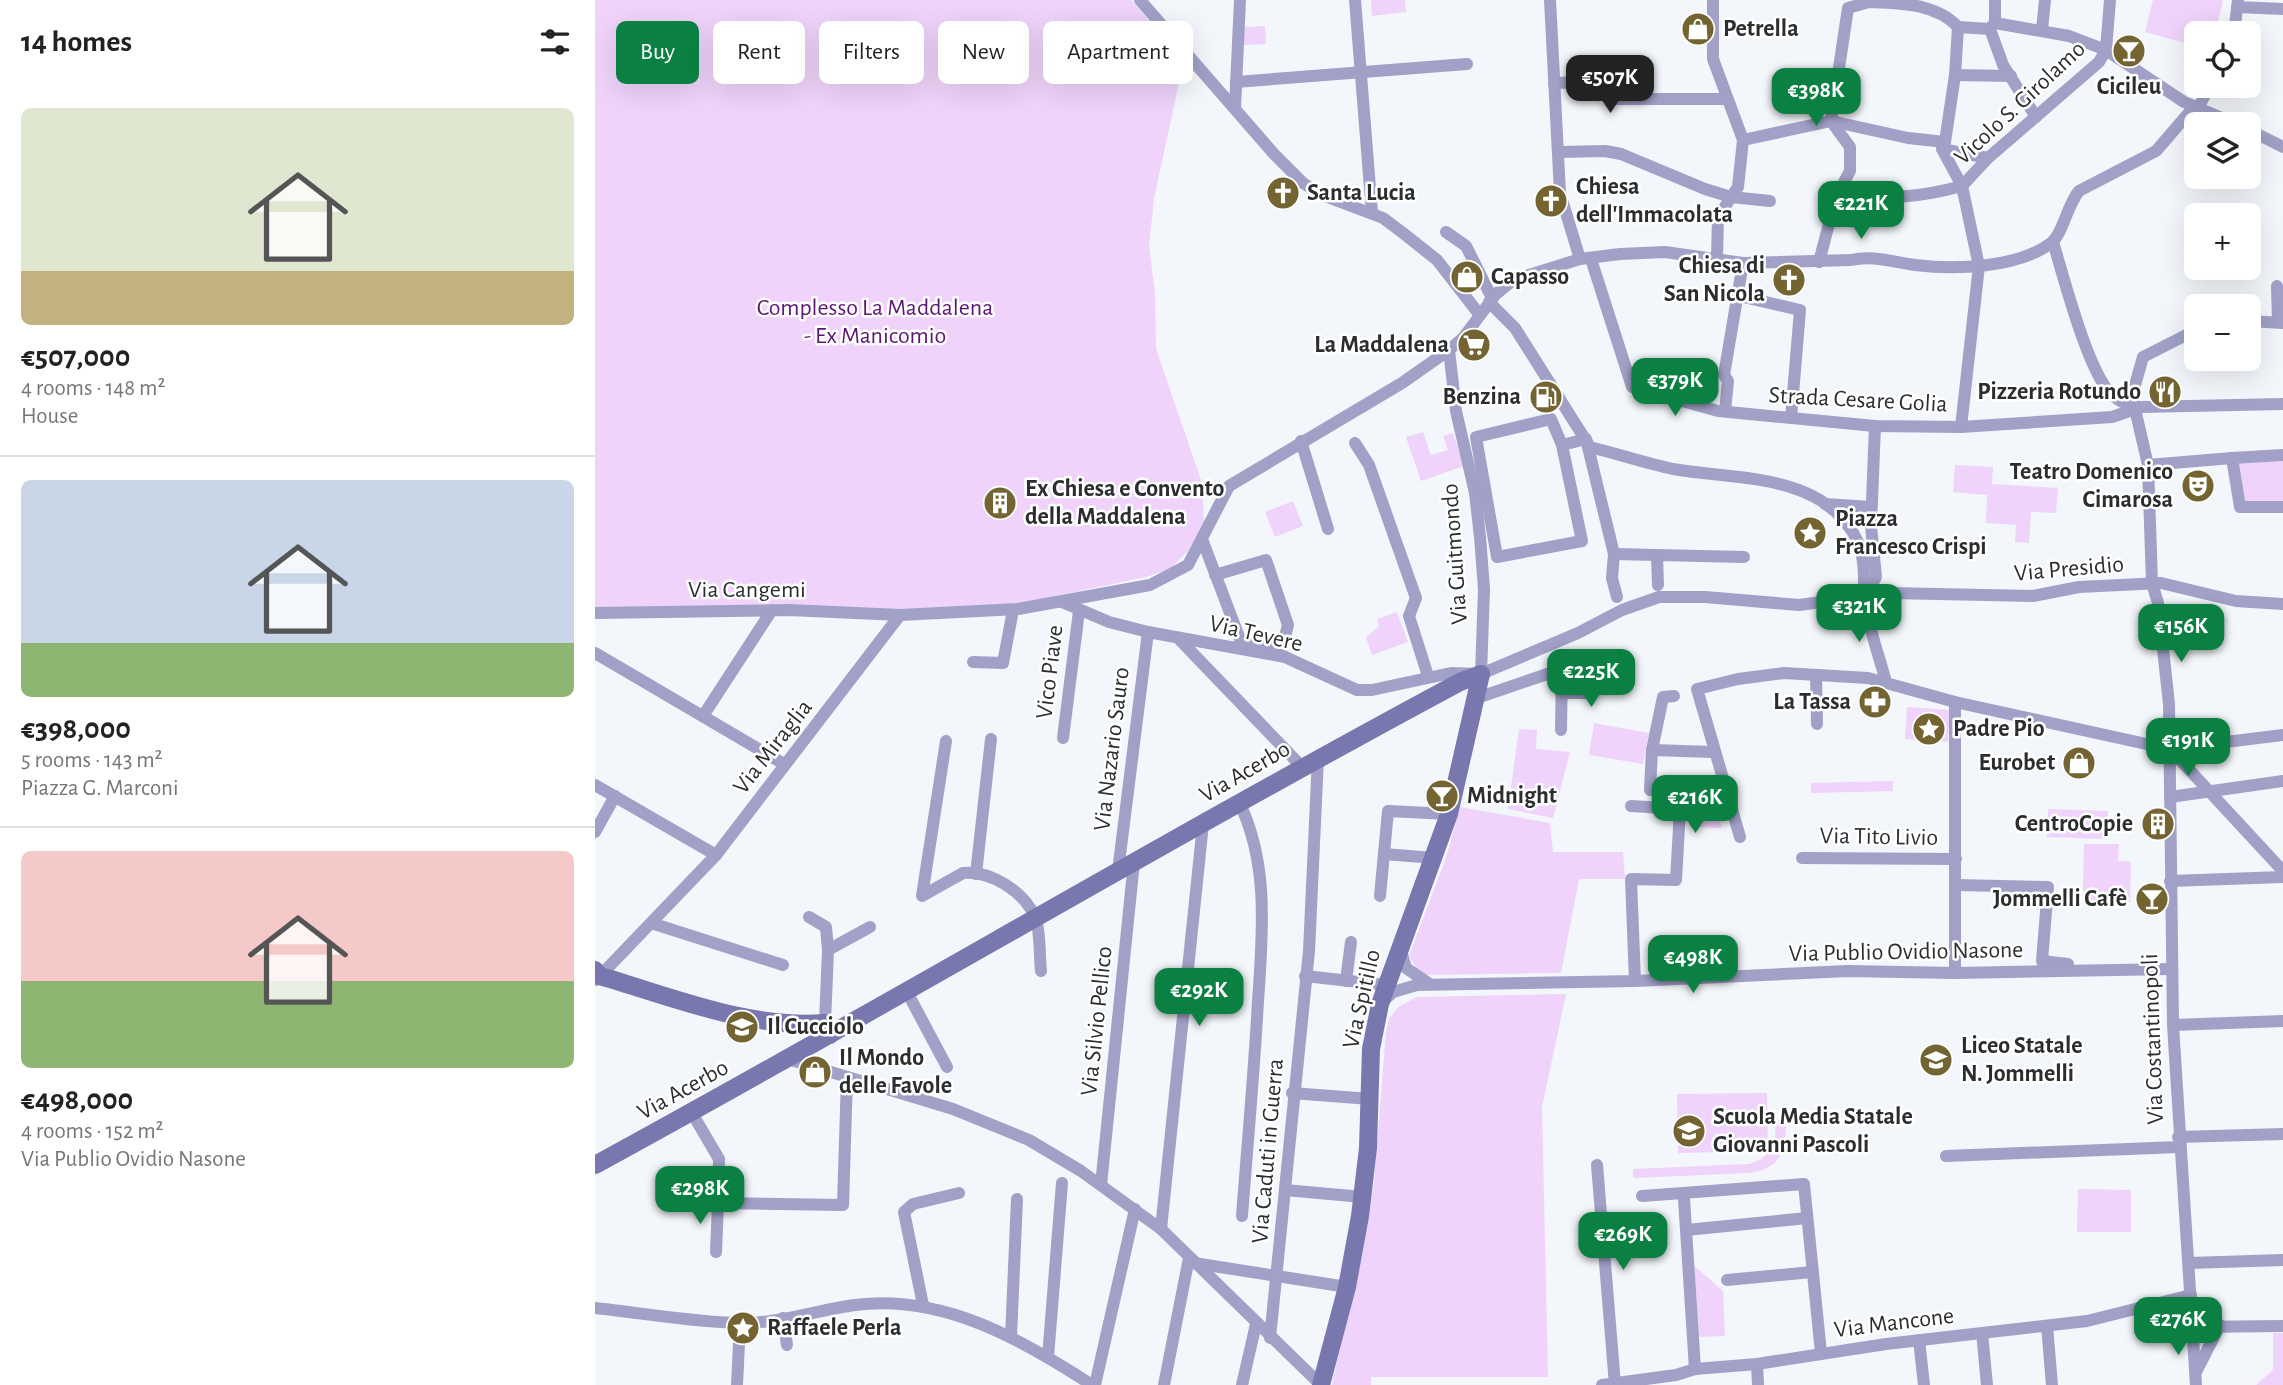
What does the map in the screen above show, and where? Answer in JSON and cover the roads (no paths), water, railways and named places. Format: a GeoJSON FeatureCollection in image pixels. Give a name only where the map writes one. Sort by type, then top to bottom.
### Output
{"type":"FeatureCollection","features":[{"type":"Feature","properties":{"kind":"street"},"geometry":{"type":"LineString","coordinates":[[1140,0],[1274,154],[1311,189],[1372,213],[1437,260],[1479,314]]}},
{"type":"Feature","properties":{"kind":"street"},"geometry":{"type":"LineString","coordinates":[[1235,108],[1240,0]]}},
{"type":"Feature","properties":{"kind":"street"},"geometry":{"type":"LineString","coordinates":[[1355,0],[1372,213]]}},
{"type":"Feature","properties":{"kind":"street"},"geometry":{"type":"LineString","coordinates":[[1550,0],[1560,193],[1585,259]]}},
{"type":"Feature","properties":{"kind":"street"},"geometry":{"type":"LineString","coordinates":[[1713,0],[1713,59],[1743,140],[1738,187],[1718,217],[1717,258]]}},
{"type":"Feature","properties":{"kind":"street"},"geometry":{"type":"LineString","coordinates":[[1995,0],[1993,26],[1996,49],[2036,117]]}},
{"type":"Feature","properties":{"kind":"street"},"geometry":{"type":"LineString","coordinates":[[2042,30],[2045,0]]}},
{"type":"Feature","properties":{"kind":"street"},"geometry":{"type":"LineString","coordinates":[[2106,50],[2110,0]]}},
{"type":"Feature","properties":{"kind":"street"},"geometry":{"type":"LineString","coordinates":[[1819,262],[1836,197],[1850,171],[1850,147],[1831,121],[1847,4],[1919,3],[1951,20],[1958,27],[1993,26],[2042,30],[2106,50],[2206,112]]}},
{"type":"Feature","properties":{"kind":"street"},"geometry":{"type":"LineString","coordinates":[[2238,4],[2283,9]]}},
{"type":"Feature","properties":{"kind":"street"},"geometry":{"type":"LineString","coordinates":[[1958,27],[1955,75],[1944,145],[1962,186],[1979,266],[1961,427]]}},
{"type":"Feature","properties":{"kind":"street","name":"Vicolo S. Girolamo"},"geometry":{"type":"LineString","coordinates":[[1962,186],[1988,158],[2092,71],[2106,50]]}},
{"type":"Feature","properties":{"kind":"street"},"geometry":{"type":"LineString","coordinates":[[1236,82],[1467,64]]}},
{"type":"Feature","properties":{"kind":"street"},"geometry":{"type":"LineString","coordinates":[[1955,75],[2011,76]]}},
{"type":"Feature","properties":{"kind":"street"},"geometry":{"type":"LineString","coordinates":[[1555,83],[1614,81],[1615,99],[1726,99]]}},
{"type":"Feature","properties":{"kind":"street"},"geometry":{"type":"LineString","coordinates":[[900,615],[1013,610],[1157,583],[1188,565],[1213,512],[1229,486],[1402,383],[1449,350],[1463,338],[1490,300],[1513,280],[1585,259],[1620,254],[1665,252],[1743,263],[1819,262],[1866,257],[1917,265],[1979,266],[2037,251],[2053,242],[2070,201],[2079,191],[2156,151],[2202,98]]}},
{"type":"Feature","properties":{"kind":"street"},"geometry":{"type":"LineString","coordinates":[[1743,140],[1831,121],[1944,145],[1988,158]]}},
{"type":"Feature","properties":{"kind":"street"},"geometry":{"type":"LineString","coordinates":[[2261,136],[2283,147]]}},
{"type":"Feature","properties":{"kind":"street"},"geometry":{"type":"LineString","coordinates":[[1559,152],[1605,150],[1731,197],[1770,201]]}},
{"type":"Feature","properties":{"kind":"street"},"geometry":{"type":"LineString","coordinates":[[1842,189],[1871,198],[1895,198],[1962,186]]}},
{"type":"Feature","properties":{"kind":"street"},"geometry":{"type":"LineString","coordinates":[[1446,232],[1466,246],[1490,300],[1515,328],[1590,447],[1673,469],[1781,484],[1806,492],[1825,504],[1857,542],[1864,564],[1865,598],[1886,682]]}},
{"type":"Feature","properties":{"kind":"street"},"geometry":{"type":"LineString","coordinates":[[2053,242],[2077,321],[2100,376],[2110,393],[2134,408]]}},
{"type":"Feature","properties":{"kind":"street","name":"Strada Cesare Golia"},"geometry":{"type":"LineString","coordinates":[[1585,259],[1632,387],[1698,408],[1875,426],[1961,427],[2112,417],[2134,408],[2283,404]]}},
{"type":"Feature","properties":{"kind":"street"},"geometry":{"type":"LineString","coordinates":[[1725,411],[1728,381],[1724,375],[1743,263]]}},
{"type":"Feature","properties":{"kind":"street"},"geometry":{"type":"LineString","coordinates":[[2261,321],[2281,322],[2277,286]]}},
{"type":"Feature","properties":{"kind":"street"},"geometry":{"type":"LineString","coordinates":[[1739,296],[1800,310],[1790,418]]}},
{"type":"Feature","properties":{"kind":"street","name":"Via Costantinopoli"},"geometry":{"type":"LineString","coordinates":[[2184,336],[2143,357],[2131,396],[2148,466],[2152,583],[2158,603],[2169,704],[2173,1025],[2178,1142],[2189,1263],[2195,1379]]}},
{"type":"Feature","properties":{"kind":"street","name":"Via Guitmondo"},"geometry":{"type":"LineString","coordinates":[[1449,350],[1456,411],[1475,493],[1480,537],[1484,589],[1481,674]]}},
{"type":"Feature","properties":{"kind":"street"},"geometry":{"type":"LineString","coordinates":[[1551,419],[1562,445],[1582,541],[1497,557],[1476,437],[1551,419]]}},
{"type":"Feature","properties":{"kind":"street"},"geometry":{"type":"LineString","coordinates":[[1865,598],[1876,577],[1871,507],[1875,426]]}},
{"type":"Feature","properties":{"kind":"street"},"geometry":{"type":"LineString","coordinates":[[1562,445],[1585,439]]}},
{"type":"Feature","properties":{"kind":"street"},"geometry":{"type":"LineString","coordinates":[[1585,439],[1614,554],[1612,578],[1617,597]]}},
{"type":"Feature","properties":{"kind":"street"},"geometry":{"type":"LineString","coordinates":[[1301,441],[1328,529]]}},
{"type":"Feature","properties":{"kind":"street"},"geometry":{"type":"LineString","coordinates":[[1355,443],[1369,465],[1416,598],[1409,616],[1428,676]]}},
{"type":"Feature","properties":{"kind":"street"},"geometry":{"type":"LineString","coordinates":[[2148,466],[2283,455]]}},
{"type":"Feature","properties":{"kind":"street"},"geometry":{"type":"LineString","coordinates":[[2232,458],[2240,507],[2283,507]]}},
{"type":"Feature","properties":{"kind":"street"},"geometry":{"type":"LineString","coordinates":[[1825,504],[1871,507]]}},
{"type":"Feature","properties":{"kind":"street"},"geometry":{"type":"LineString","coordinates":[[1202,539],[1215,575],[1241,642],[1282,648],[1288,625],[1266,560],[1215,575]]}},
{"type":"Feature","properties":{"kind":"street"},"geometry":{"type":"LineString","coordinates":[[1614,554],[1744,557]]}},
{"type":"Feature","properties":{"kind":"street"},"geometry":{"type":"LineString","coordinates":[[1657,555],[1658,585]]}},
{"type":"Feature","properties":{"kind":"street","name":"Via Presidio"},"geometry":{"type":"LineString","coordinates":[[1481,674],[1578,633],[1622,610],[1659,597],[1705,597],[1799,605],[1889,593],[2033,596],[2079,587],[2152,583],[2179,586],[2236,601],[2283,604]]}},
{"type":"Feature","properties":{"kind":"street","name":"Via Tevere"},"geometry":{"type":"LineString","coordinates":[[1062,602],[1079,611],[1148,632],[1285,657],[1357,690],[1372,690],[1428,676],[1481,674]]}},
{"type":"Feature","properties":{"kind":"street"},"geometry":{"type":"LineString","coordinates":[[703,716],[772,610]]}},
{"type":"Feature","properties":{"kind":"street","name":"Via Cangemi"},"geometry":{"type":"LineString","coordinates":[[595,613],[772,610],[900,615]]}},
{"type":"Feature","properties":{"kind":"street"},"geometry":{"type":"LineString","coordinates":[[973,662],[1003,663],[1013,610]]}},
{"type":"Feature","properties":{"kind":"street","name":"Vico Piave"},"geometry":{"type":"LineString","coordinates":[[1063,738],[1079,611]]}},
{"type":"Feature","properties":{"kind":"street","name":"Via Miraglia"},"geometry":{"type":"LineString","coordinates":[[597,976],[716,855],[900,615]]}},
{"type":"Feature","properties":{"kind":"street","name":"Via Nazario Sauro"},"geometry":{"type":"LineString","coordinates":[[1118,871],[1148,632]]}},
{"type":"Feature","properties":{"kind":"street"},"geometry":{"type":"LineString","coordinates":[[1179,639],[1302,767]]}},
{"type":"Feature","properties":{"kind":"street"},"geometry":{"type":"LineString","coordinates":[[595,653],[784,764]]}},
{"type":"Feature","properties":{"kind":"street"},"geometry":{"type":"LineString","coordinates":[[1474,699],[1562,670],[1561,730]]}},
{"type":"Feature","properties":{"kind":"street"},"geometry":{"type":"LineString","coordinates":[[1740,837],[1697,690],[1738,679],[1784,673],[1886,682],[1955,702],[2169,749],[2283,735]]}},
{"type":"Feature","properties":{"kind":"street","name":"Via Spitillo"},"geometry":{"type":"LineString","coordinates":[[1321,1385],[1347,1287],[1363,1197],[1371,1049],[1380,1004],[1449,814],[1481,674]]}},
{"type":"Feature","properties":{"kind":"street","name":"Via Acerbo"},"geometry":{"type":"LineString","coordinates":[[595,1165],[789,1059],[827,1029],[907,992],[1318,758],[1481,674]]}},
{"type":"Feature","properties":{"kind":"street"},"geometry":{"type":"LineString","coordinates":[[1816,675],[1817,724]]}},
{"type":"Feature","properties":{"kind":"street"},"geometry":{"type":"LineString","coordinates":[[1561,696],[1586,693],[1594,679]]}},
{"type":"Feature","properties":{"kind":"street"},"geometry":{"type":"LineString","coordinates":[[1561,696],[1586,700]]}},
{"type":"Feature","properties":{"kind":"street"},"geometry":{"type":"LineString","coordinates":[[1650,790],[1652,750],[1663,697],[1674,696]]}},
{"type":"Feature","properties":{"kind":"street"},"geometry":{"type":"LineString","coordinates":[[1955,702],[1955,973]]}},
{"type":"Feature","properties":{"kind":"street"},"geometry":{"type":"LineString","coordinates":[[976,874],[991,739]]}},
{"type":"Feature","properties":{"kind":"street"},"geometry":{"type":"LineString","coordinates":[[946,741],[922,896],[963,873],[976,874],[1006,884],[1024,899],[1036,918],[1041,971]]}},
{"type":"Feature","properties":{"kind":"street"},"geometry":{"type":"LineString","coordinates":[[2169,749],[2283,871]]}},
{"type":"Feature","properties":{"kind":"street"},"geometry":{"type":"LineString","coordinates":[[1652,750],[1713,752]]}},
{"type":"Feature","properties":{"kind":"street","name":"Via Caduti in Guerra"},"geometry":{"type":"LineString","coordinates":[[1270,1338],[1278,1275],[1292,1093],[1309,951],[1318,758]]}},
{"type":"Feature","properties":{"kind":"street"},"geometry":{"type":"LineString","coordinates":[[2170,797],[2283,781]]}},
{"type":"Feature","properties":{"kind":"street"},"geometry":{"type":"LineString","coordinates":[[595,785],[716,855]]}},
{"type":"Feature","properties":{"kind":"street"},"geometry":{"type":"LineString","coordinates":[[595,832],[615,796]]}},
{"type":"Feature","properties":{"kind":"street"},"geometry":{"type":"LineString","coordinates":[[1239,802],[1254,843],[1262,906],[1255,1069],[1242,1216]]}},
{"type":"Feature","properties":{"kind":"street"},"geometry":{"type":"LineString","coordinates":[[1631,806],[1680,809],[1677,880],[1631,879],[1635,981]]}},
{"type":"Feature","properties":{"kind":"street"},"geometry":{"type":"LineString","coordinates":[[1380,896],[1388,811],[1449,814]]}},
{"type":"Feature","properties":{"kind":"street"},"geometry":{"type":"LineString","coordinates":[[1161,1229],[1203,824]]}},
{"type":"Feature","properties":{"kind":"street"},"geometry":{"type":"LineString","coordinates":[[1384,855],[1434,858]]}},
{"type":"Feature","properties":{"kind":"street","name":"Via Tito Livio"},"geometry":{"type":"LineString","coordinates":[[1802,858],[1956,859]]}},
{"type":"Feature","properties":{"kind":"street","name":"Via Silvio Pellico"},"geometry":{"type":"LineString","coordinates":[[1101,1185],[1134,862]]}},
{"type":"Feature","properties":{"kind":"street"},"geometry":{"type":"LineString","coordinates":[[2170,881],[2283,877]]}},
{"type":"Feature","properties":{"kind":"street"},"geometry":{"type":"LineString","coordinates":[[1957,885],[2048,887],[2042,961],[2068,964]]}},
{"type":"Feature","properties":{"kind":"street"},"geometry":{"type":"LineString","coordinates":[[597,976],[748,1018],[788,1026],[827,1029],[826,928],[809,917]]}},
{"type":"Feature","properties":{"kind":"street"},"geometry":{"type":"LineString","coordinates":[[651,923],[783,965]]}},
{"type":"Feature","properties":{"kind":"street"},"geometry":{"type":"LineString","coordinates":[[828,950],[870,927]]}},
{"type":"Feature","properties":{"kind":"street"},"geometry":{"type":"LineString","coordinates":[[1346,981],[1351,942]]}},
{"type":"Feature","properties":{"kind":"street"},"geometry":{"type":"LineString","coordinates":[[1399,946],[1406,968],[1413,976],[1432,985]]}},
{"type":"Feature","properties":{"kind":"street","name":"Via Publio Ovidio Nasone"},"geometry":{"type":"LineString","coordinates":[[1380,1004],[1403,988],[1432,985],[1635,981],[1848,971],[1955,973],[2171,969]]}},
{"type":"Feature","properties":{"kind":"street"},"geometry":{"type":"LineString","coordinates":[[1305,976],[1387,985]]}},
{"type":"Feature","properties":{"kind":"street"},"geometry":{"type":"LineString","coordinates":[[907,992],[947,1067]]}},
{"type":"Feature","properties":{"kind":"street"},"geometry":{"type":"LineString","coordinates":[[2173,1025],[2283,1021]]}},
{"type":"Feature","properties":{"kind":"street"},"geometry":{"type":"LineString","coordinates":[[789,1059],[953,1109],[1029,1140],[1101,1185],[1161,1229],[1321,1385]]}},
{"type":"Feature","properties":{"kind":"street"},"geometry":{"type":"LineString","coordinates":[[718,1203],[843,1205],[847,1077]]}},
{"type":"Feature","properties":{"kind":"street"},"geometry":{"type":"LineString","coordinates":[[1292,1093],[1370,1098]]}},
{"type":"Feature","properties":{"kind":"street"},"geometry":{"type":"LineString","coordinates":[[692,1113],[719,1159],[716,1252]]}},
{"type":"Feature","properties":{"kind":"street"},"geometry":{"type":"LineString","coordinates":[[1946,1156],[2283,1134]]}},
{"type":"Feature","properties":{"kind":"street"},"geometry":{"type":"LineString","coordinates":[[1597,1165],[1610,1384]]}},
{"type":"Feature","properties":{"kind":"street"},"geometry":{"type":"LineString","coordinates":[[1048,1357],[1062,1183]]}},
{"type":"Feature","properties":{"kind":"street"},"geometry":{"type":"LineString","coordinates":[[1642,1196],[1804,1184],[1821,1353]]}},
{"type":"Feature","properties":{"kind":"street"},"geometry":{"type":"LineString","coordinates":[[1285,1190],[1363,1197]]}},
{"type":"Feature","properties":{"kind":"street"},"geometry":{"type":"LineString","coordinates":[[923,1305],[904,1212],[913,1204],[960,1193]]}},
{"type":"Feature","properties":{"kind":"street"},"geometry":{"type":"LineString","coordinates":[[1011,1338],[1017,1199]]}},
{"type":"Feature","properties":{"kind":"street"},"geometry":{"type":"LineString","coordinates":[[1684,1199],[1695,1368]]}},
{"type":"Feature","properties":{"kind":"street"},"geometry":{"type":"LineString","coordinates":[[595,1308],[740,1323],[855,1305],[900,1302],[923,1305],[968,1319],[1011,1338],[1094,1385],[1135,1209]]}},
{"type":"Feature","properties":{"kind":"street"},"geometry":{"type":"LineString","coordinates":[[1686,1230],[1807,1218]]}},
{"type":"Feature","properties":{"kind":"street"},"geometry":{"type":"LineString","coordinates":[[1191,1260],[1347,1287]]}},
{"type":"Feature","properties":{"kind":"street"},"geometry":{"type":"LineString","coordinates":[[1164,1385],[1191,1260]]}},
{"type":"Feature","properties":{"kind":"street"},"geometry":{"type":"LineString","coordinates":[[2189,1263],[2283,1260]]}},
{"type":"Feature","properties":{"kind":"street"},"geometry":{"type":"LineString","coordinates":[[1727,1280],[1812,1272]]}},
{"type":"Feature","properties":{"kind":"street","name":"Via Mancone"},"geometry":{"type":"LineString","coordinates":[[1610,1384],[1676,1375],[1695,1368],[1757,1364],[1919,1340],[2087,1321],[2191,1295]]}},
{"type":"Feature","properties":{"kind":"street"},"geometry":{"type":"LineString","coordinates":[[783,1318],[787,1345]]}},
{"type":"Feature","properties":{"kind":"street"},"geometry":{"type":"LineString","coordinates":[[737,1385],[740,1323]]}},
{"type":"Feature","properties":{"kind":"street"},"geometry":{"type":"LineString","coordinates":[[1242,1385],[1256,1324]]}},
{"type":"Feature","properties":{"kind":"street"},"geometry":{"type":"LineString","coordinates":[[2195,1379],[2220,1325]]}},
{"type":"Feature","properties":{"kind":"street"},"geometry":{"type":"LineString","coordinates":[[2047,1326],[2052,1385]]}},
{"type":"Feature","properties":{"kind":"street"},"geometry":{"type":"LineString","coordinates":[[2192,1327],[2283,1326]]}},
{"type":"Feature","properties":{"kind":"street"},"geometry":{"type":"LineString","coordinates":[[1982,1333],[1987,1385]]}},
{"type":"Feature","properties":{"kind":"street"},"geometry":{"type":"LineString","coordinates":[[1919,1340],[1924,1385]]}},
{"type":"Feature","properties":{"kind":"street"},"geometry":{"type":"LineString","coordinates":[[1757,1364],[1758,1385]]}},
{"type":"Feature","properties":{"kind":"place","name":"Petrella"},"geometry":{"type":"Point","coordinates":[1698,29]}},
{"type":"Feature","properties":{"kind":"place","name":"Cicileu"},"geometry":{"type":"Point","coordinates":[2129,51]}},
{"type":"Feature","properties":{"kind":"place","name":"Santa Lucia"},"geometry":{"type":"Point","coordinates":[1283,193]}},
{"type":"Feature","properties":{"kind":"place","name":"Chiesa dell'Immacolata"},"geometry":{"type":"Point","coordinates":[1551,201]}},
{"type":"Feature","properties":{"kind":"place","name":"Capasso"},"geometry":{"type":"Point","coordinates":[1467,277]}},
{"type":"Feature","properties":{"kind":"place","name":"Chiesa di San Nicola"},"geometry":{"type":"Point","coordinates":[1789,280]}},
{"type":"Feature","properties":{"kind":"place","name":"La Maddalena"},"geometry":{"type":"Point","coordinates":[1474,345]}},
{"type":"Feature","properties":{"kind":"place","name":"Pizzeria Rotundo"},"geometry":{"type":"Point","coordinates":[2165,392]}},
{"type":"Feature","properties":{"kind":"place","name":"Benzina"},"geometry":{"type":"Point","coordinates":[1546,397]}},
{"type":"Feature","properties":{"kind":"place","name":"Teatro Domenico Cimarosa"},"geometry":{"type":"Point","coordinates":[2198,486]}},
{"type":"Feature","properties":{"kind":"place","name":"Ex Chiesa e Convento della Maddalena"},"geometry":{"type":"Point","coordinates":[1000,503]}},
{"type":"Feature","properties":{"kind":"place","name":"Piazza Francesco Crispi"},"geometry":{"type":"Point","coordinates":[1810,533]}},
{"type":"Feature","properties":{"kind":"place","name":"La Tassa"},"geometry":{"type":"Point","coordinates":[1875,702]}},
{"type":"Feature","properties":{"kind":"place","name":"Padre Pio"},"geometry":{"type":"Point","coordinates":[1929,729]}},
{"type":"Feature","properties":{"kind":"place","name":"Eurobet"},"geometry":{"type":"Point","coordinates":[2079,763]}},
{"type":"Feature","properties":{"kind":"place","name":"Midnight"},"geometry":{"type":"Point","coordinates":[1442,796]}},
{"type":"Feature","properties":{"kind":"place","name":"CentroCopie"},"geometry":{"type":"Point","coordinates":[2158,824]}},
{"type":"Feature","properties":{"kind":"place","name":"Jommelli Cafè"},"geometry":{"type":"Point","coordinates":[2152,899]}},
{"type":"Feature","properties":{"kind":"place","name":"Il Cucciolo"},"geometry":{"type":"Point","coordinates":[742,1027]}},
{"type":"Feature","properties":{"kind":"place","name":"Liceo Statale N. Jommelli"},"geometry":{"type":"Point","coordinates":[1936,1060]}},
{"type":"Feature","properties":{"kind":"place","name":"Il Mondo delle Favole"},"geometry":{"type":"Point","coordinates":[815,1072]}},
{"type":"Feature","properties":{"kind":"place","name":"Scuola Media Statale Giovanni Pascoli"},"geometry":{"type":"Point","coordinates":[1689,1131]}},
{"type":"Feature","properties":{"kind":"place","name":"Raffaele Perla"},"geometry":{"type":"Point","coordinates":[743,1328]}},
{"type":"Feature","properties":{"kind":"park label","name":"Complesso La Maddalena - Ex Manicomio"},"geometry":{"type":"Point","coordinates":[875,322]}}]}
